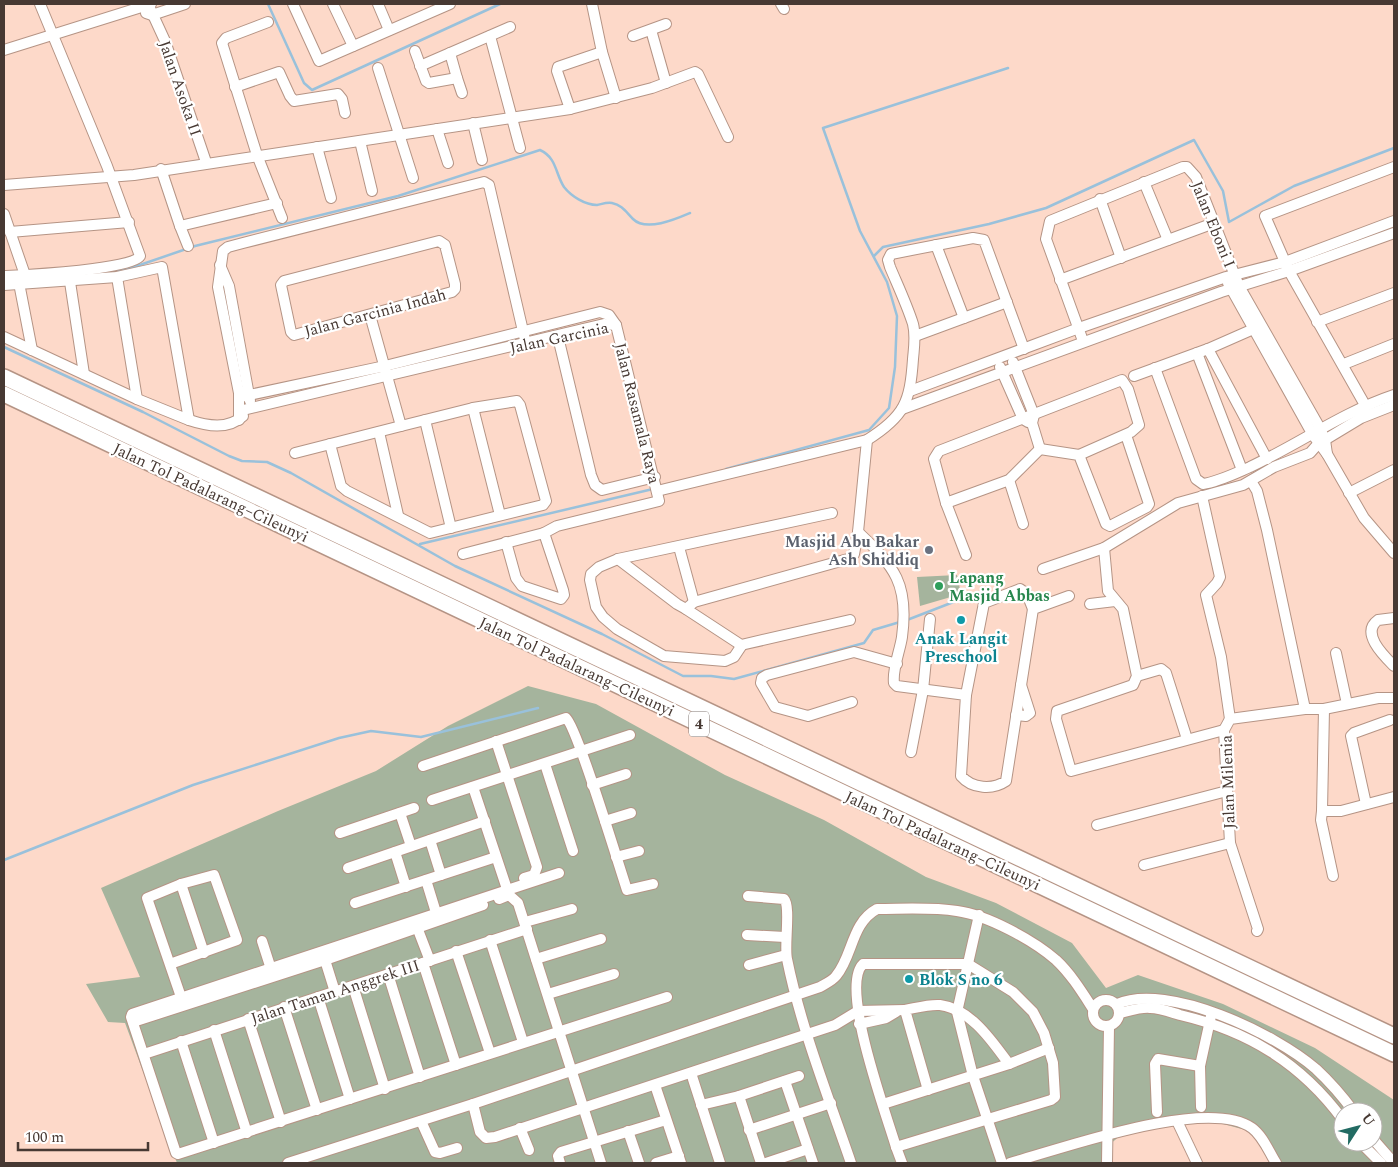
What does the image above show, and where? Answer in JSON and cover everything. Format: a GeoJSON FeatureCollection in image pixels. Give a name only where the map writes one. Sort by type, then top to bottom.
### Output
{"type":"FeatureCollection","features":[{"type":"Feature","properties":{"kind":"highway","name":"Jalan Tol Padalarang–Cileunyi"},"geometry":{"type":"LineString","coordinates":[[4,377],[1394,1036]]}},
{"type":"Feature","properties":{"kind":"highway","name":"Jalan Tol Padalarang–Cileunyi"},"geometry":{"type":"LineString","coordinates":[[4,394],[1394,1054]]}},
{"type":"Feature","properties":{"kind":"street"},"geometry":{"type":"LineString","coordinates":[[4,285],[22,279],[111,267],[134,262],[140,256],[111,176],[40,4]]}},
{"type":"Feature","properties":{"kind":"street"},"geometry":{"type":"LineString","coordinates":[[4,50],[149,4]]}},
{"type":"Feature","properties":{"kind":"street","name":"Jalan Asoka II"},"geometry":{"type":"LineString","coordinates":[[149,4],[152,15],[165,41],[206,162]]}},
{"type":"Feature","properties":{"kind":"street"},"geometry":{"type":"LineString","coordinates":[[136,8],[152,15],[185,4]]}},
{"type":"Feature","properties":{"kind":"street"},"geometry":{"type":"LineString","coordinates":[[293,4],[320,61],[450,4]]}},
{"type":"Feature","properties":{"kind":"street"},"geometry":{"type":"LineString","coordinates":[[333,4],[353,46]]}},
{"type":"Feature","properties":{"kind":"street"},"geometry":{"type":"LineString","coordinates":[[378,4],[389,30]]}},
{"type":"Feature","properties":{"kind":"street"},"geometry":{"type":"LineString","coordinates":[[423,4],[428,14]]}},
{"type":"Feature","properties":{"kind":"street"},"geometry":{"type":"LineString","coordinates":[[592,4],[602,52],[616,98]]}},
{"type":"Feature","properties":{"kind":"street"},"geometry":{"type":"LineString","coordinates":[[268,22],[223,40],[222,43],[257,155],[282,218]]}},
{"type":"Feature","properties":{"kind":"street"},"geometry":{"type":"LineString","coordinates":[[633,36],[666,24]]}},
{"type":"Feature","properties":{"kind":"street"},"geometry":{"type":"LineString","coordinates":[[420,66],[510,28]]}},
{"type":"Feature","properties":{"kind":"street"},"geometry":{"type":"LineString","coordinates":[[651,30],[666,83]]}},
{"type":"Feature","properties":{"kind":"street"},"geometry":{"type":"LineString","coordinates":[[490,36],[520,148]]}},
{"type":"Feature","properties":{"kind":"street"},"geometry":{"type":"LineString","coordinates":[[415,51],[428,82],[457,78]]}},
{"type":"Feature","properties":{"kind":"street"},"geometry":{"type":"LineString","coordinates":[[570,109],[557,71],[558,67],[602,52]]}},
{"type":"Feature","properties":{"kind":"street"},"geometry":{"type":"LineString","coordinates":[[450,53],[462,93]]}},
{"type":"Feature","properties":{"kind":"street"},"geometry":{"type":"LineString","coordinates":[[378,68],[413,178]]}},
{"type":"Feature","properties":{"kind":"street"},"geometry":{"type":"LineString","coordinates":[[235,87],[280,72],[294,101],[338,94],[342,98],[345,113]]}},
{"type":"Feature","properties":{"kind":"street"},"geometry":{"type":"LineString","coordinates":[[4,185],[134,175],[206,162],[570,109],[666,83],[693,72],[698,74],[728,137]]}},
{"type":"Feature","properties":{"kind":"street"},"geometry":{"type":"LineString","coordinates":[[473,123],[482,160]]}},
{"type":"Feature","properties":{"kind":"street"},"geometry":{"type":"LineString","coordinates":[[437,128],[448,163]]}},
{"type":"Feature","properties":{"kind":"street"},"geometry":{"type":"LineString","coordinates":[[360,141],[372,191]]}},
{"type":"Feature","properties":{"kind":"street"},"geometry":{"type":"LineString","coordinates":[[317,147],[331,198]]}},
{"type":"Feature","properties":{"kind":"street"},"geometry":{"type":"LineString","coordinates":[[1366,405],[1287,267],[1265,216],[1394,166]]}},
{"type":"Feature","properties":{"kind":"street","name":"Jalan Eboni I"},"geometry":{"type":"LineString","coordinates":[[1060,280],[1046,239],[1050,221],[1100,199],[1187,167],[1196,177],[1229,265],[1234,287],[1319,437]]}},
{"type":"Feature","properties":{"kind":"street"},"geometry":{"type":"LineString","coordinates":[[161,169],[188,246]]}},
{"type":"Feature","properties":{"kind":"street"},"geometry":{"type":"LineString","coordinates":[[250,409],[245,396],[218,287],[223,251],[228,247],[484,182],[489,185],[526,344]]}},
{"type":"Feature","properties":{"kind":"street"},"geometry":{"type":"LineString","coordinates":[[1144,182],[1168,240]]}},
{"type":"Feature","properties":{"kind":"street"},"geometry":{"type":"LineString","coordinates":[[1100,199],[1121,258]]}},
{"type":"Feature","properties":{"kind":"street"},"geometry":{"type":"LineString","coordinates":[[180,226],[277,204]]}},
{"type":"Feature","properties":{"kind":"street"},"geometry":{"type":"LineString","coordinates":[[4,214],[22,279],[32,350]]}},
{"type":"Feature","properties":{"kind":"street"},"geometry":{"type":"LineString","coordinates":[[902,409],[1287,267],[1394,221]]}},
{"type":"Feature","properties":{"kind":"street"},"geometry":{"type":"LineString","coordinates":[[10,232],[129,222]]}},
{"type":"Feature","properties":{"kind":"street"},"geometry":{"type":"LineString","coordinates":[[1083,341],[1080,328],[1060,280],[1214,223]]}},
{"type":"Feature","properties":{"kind":"street"},"geometry":{"type":"LineString","coordinates":[[910,391],[1080,328],[1230,276],[1287,267],[1394,233]]}},
{"type":"Feature","properties":{"kind":"street"},"geometry":{"type":"LineString","coordinates":[[463,554],[544,532],[657,487],[867,440],[893,422],[902,409],[910,391],[915,336],[913,324],[890,267],[889,256],[936,244],[972,238],[984,240],[1024,349]]}},
{"type":"Feature","properties":{"kind":"street","name":"Jalan Garcinia Indah"},"geometry":{"type":"LineString","coordinates":[[439,241],[444,245],[455,288],[452,292],[370,315],[294,335],[281,285],[288,280],[439,241]]}},
{"type":"Feature","properties":{"kind":"street"},"geometry":{"type":"LineString","coordinates":[[936,244],[964,318]]}},
{"type":"Feature","properties":{"kind":"street"},"geometry":{"type":"LineString","coordinates":[[4,276],[70,282],[117,277],[161,266],[164,269],[189,420]]}},
{"type":"Feature","properties":{"kind":"street"},"geometry":{"type":"LineString","coordinates":[[117,277],[137,399]]}},
{"type":"Feature","properties":{"kind":"street"},"geometry":{"type":"LineString","coordinates":[[70,282],[84,374]]}},
{"type":"Feature","properties":{"kind":"street"},"geometry":{"type":"LineString","coordinates":[[1317,322],[1394,293]]}},
{"type":"Feature","properties":{"kind":"street"},"geometry":{"type":"LineString","coordinates":[[915,336],[1007,302]]}},
{"type":"Feature","properties":{"kind":"street","name":"Jalan Garcinia"},"geometry":{"type":"LineString","coordinates":[[4,337],[137,399],[207,426],[229,424],[250,409],[522,331],[600,312],[609,315],[616,325]]}},
{"type":"Feature","properties":{"kind":"street"},"geometry":{"type":"LineString","coordinates":[[370,315],[401,426]]}},
{"type":"Feature","properties":{"kind":"street","name":"Jalan Garcinia"},"geometry":{"type":"LineString","coordinates":[[245,396],[526,344],[604,324],[616,325]]}},
{"type":"Feature","properties":{"kind":"street","name":"Jalan Rasamala Raya"},"geometry":{"type":"LineString","coordinates":[[616,325],[657,487]]}},
{"type":"Feature","properties":{"kind":"street"},"geometry":{"type":"LineString","coordinates":[[1134,376],[1257,328]]}},
{"type":"Feature","properties":{"kind":"street"},"geometry":{"type":"LineString","coordinates":[[558,337],[595,485],[602,490],[657,487]]}},
{"type":"Feature","properties":{"kind":"street"},"geometry":{"type":"LineString","coordinates":[[1344,364],[1394,344]]}},
{"type":"Feature","properties":{"kind":"street"},"geometry":{"type":"LineString","coordinates":[[1202,351],[1267,459]]}},
{"type":"Feature","properties":{"kind":"street"},"geometry":{"type":"LineString","coordinates":[[1202,351],[1242,470]]}},
{"type":"Feature","properties":{"kind":"street"},"geometry":{"type":"LineString","coordinates":[[1010,354],[1040,449]]}},
{"type":"Feature","properties":{"kind":"street"},"geometry":{"type":"LineString","coordinates":[[996,359],[1002,373],[1030,419]]}},
{"type":"Feature","properties":{"kind":"street"},"geometry":{"type":"LineString","coordinates":[[1155,368],[1199,482],[1206,484],[1394,405]]}},
{"type":"Feature","properties":{"kind":"street"},"geometry":{"type":"LineString","coordinates":[[966,555],[946,503],[934,459],[937,453],[1030,419],[1122,380],[1140,420],[1136,428],[1126,435],[1079,455],[1040,449]]}},
{"type":"Feature","properties":{"kind":"street"},"geometry":{"type":"LineString","coordinates":[[1042,570],[1104,548],[1162,511],[1251,481],[1274,467],[1310,453],[1319,437],[1366,405],[1394,395]]}},
{"type":"Feature","properties":{"kind":"street"},"geometry":{"type":"LineString","coordinates":[[239,416],[245,396]]}},
{"type":"Feature","properties":{"kind":"street"},"geometry":{"type":"LineString","coordinates":[[294,453],[473,408],[517,401],[520,405],[545,503],[430,533],[344,489],[341,486],[330,444]]}},
{"type":"Feature","properties":{"kind":"street"},"geometry":{"type":"LineString","coordinates":[[473,408],[500,515]]}},
{"type":"Feature","properties":{"kind":"street"},"geometry":{"type":"LineString","coordinates":[[425,420],[451,528]]}},
{"type":"Feature","properties":{"kind":"street"},"geometry":{"type":"LineString","coordinates":[[379,432],[398,515]]}},
{"type":"Feature","properties":{"kind":"street"},"geometry":{"type":"LineString","coordinates":[[1079,455],[1106,524],[1114,526],[1149,504],[1126,435]]}},
{"type":"Feature","properties":{"kind":"street"},"geometry":{"type":"LineString","coordinates":[[1319,437],[1349,494],[1372,529],[1394,553]]}},
{"type":"Feature","properties":{"kind":"street"},"geometry":{"type":"LineString","coordinates":[[686,609],[694,602],[848,559],[854,554],[867,440]]}},
{"type":"Feature","properties":{"kind":"street"},"geometry":{"type":"LineString","coordinates":[[946,503],[1008,480],[1040,449]]}},
{"type":"Feature","properties":{"kind":"street"},"geometry":{"type":"LineString","coordinates":[[1349,494],[1394,470]]}},
{"type":"Feature","properties":{"kind":"street"},"geometry":{"type":"LineString","coordinates":[[1008,480],[1024,524]]}},
{"type":"Feature","properties":{"kind":"street"},"geometry":{"type":"LineString","coordinates":[[1251,481],[1257,491],[1267,530],[1305,709]]}},
{"type":"Feature","properties":{"kind":"street"},"geometry":{"type":"LineString","coordinates":[[1202,496],[1220,576],[1217,583],[1206,595],[1221,657],[1230,719]]}},
{"type":"Feature","properties":{"kind":"street"},"geometry":{"type":"LineString","coordinates":[[832,513],[618,559],[594,570],[590,580],[599,612],[618,629],[664,656],[670,657],[725,661],[734,658],[742,645],[850,620]]}},
{"type":"Feature","properties":{"kind":"street"},"geometry":{"type":"LineString","coordinates":[[506,542],[516,578],[522,586],[561,599],[564,595],[563,590],[544,532]]}},
{"type":"Feature","properties":{"kind":"street"},"geometry":{"type":"LineString","coordinates":[[858,532],[886,559],[896,574],[902,588],[902,636],[894,681],[895,685],[966,696]]}},
{"type":"Feature","properties":{"kind":"street"},"geometry":{"type":"LineString","coordinates":[[679,547],[694,602]]}},
{"type":"Feature","properties":{"kind":"street"},"geometry":{"type":"LineString","coordinates":[[1104,548],[1107,585],[1115,601],[1124,609],[1137,676],[1134,685],[1056,711],[1056,720],[1070,771],[1149,752],[1187,739],[1224,730]]}},
{"type":"Feature","properties":{"kind":"street"},"geometry":{"type":"LineString","coordinates":[[618,559],[677,604],[742,645]]}},
{"type":"Feature","properties":{"kind":"street"},"geometry":{"type":"LineString","coordinates":[[1020,589],[1026,594],[1033,609],[1006,780],[997,786],[984,787],[961,776],[966,696],[984,603],[1020,589]]}},
{"type":"Feature","properties":{"kind":"street"},"geometry":{"type":"LineString","coordinates":[[1033,609],[1069,596]]}},
{"type":"Feature","properties":{"kind":"street"},"geometry":{"type":"LineString","coordinates":[[1090,604],[1115,601]]}},
{"type":"Feature","properties":{"kind":"street"},"geometry":{"type":"LineString","coordinates":[[911,752],[923,690],[930,618]]}},
{"type":"Feature","properties":{"kind":"street"},"geometry":{"type":"LineString","coordinates":[[1394,618],[1378,620],[1372,627],[1376,647],[1394,666]]}},
{"type":"Feature","properties":{"kind":"street"},"geometry":{"type":"LineString","coordinates":[[852,702],[808,716],[775,706],[761,683],[762,678],[767,675],[854,652],[897,664]]}},
{"type":"Feature","properties":{"kind":"street"},"geometry":{"type":"LineString","coordinates":[[1336,653],[1347,704]]}},
{"type":"Feature","properties":{"kind":"street"},"geometry":{"type":"LineString","coordinates":[[1137,676],[1161,668],[1166,673],[1187,739]]}},
{"type":"Feature","properties":{"kind":"street","name":"Jalan Milenia"},"geometry":{"type":"LineString","coordinates":[[1257,932],[1258,929],[1230,843],[1224,730],[1230,719],[1305,709],[1324,709],[1378,698],[1394,698]]}},
{"type":"Feature","properties":{"kind":"street"},"geometry":{"type":"LineString","coordinates":[[1324,709],[1322,820],[1333,876]]}},
{"type":"Feature","properties":{"kind":"street"},"geometry":{"type":"LineString","coordinates":[[423,766],[566,718],[570,722],[581,752],[627,890],[630,891],[654,884]]}},
{"type":"Feature","properties":{"kind":"street"},"geometry":{"type":"LineString","coordinates":[[1366,804],[1351,736],[1354,733],[1390,720]]}},
{"type":"Feature","properties":{"kind":"street"},"geometry":{"type":"LineString","coordinates":[[432,800],[630,735]]}},
{"type":"Feature","properties":{"kind":"street"},"geometry":{"type":"LineString","coordinates":[[496,740],[537,872],[506,890]]}},
{"type":"Feature","properties":{"kind":"street"},"geometry":{"type":"LineString","coordinates":[[545,764],[573,851]]}},
{"type":"Feature","properties":{"kind":"street"},"geometry":{"type":"LineString","coordinates":[[592,785],[626,774]]}},
{"type":"Feature","properties":{"kind":"street"},"geometry":{"type":"LineString","coordinates":[[473,787],[506,890],[518,903],[526,926],[600,1163]]}},
{"type":"Feature","properties":{"kind":"street"},"geometry":{"type":"LineString","coordinates":[[1098,825],[1227,792]]}},
{"type":"Feature","properties":{"kind":"street"},"geometry":{"type":"LineString","coordinates":[[1322,811],[1341,811],[1394,797]]}},
{"type":"Feature","properties":{"kind":"street"},"geometry":{"type":"LineString","coordinates":[[340,833],[414,808]]}},
{"type":"Feature","properties":{"kind":"street"},"geometry":{"type":"LineString","coordinates":[[400,813],[411,846]]}},
{"type":"Feature","properties":{"kind":"street"},"geometry":{"type":"LineString","coordinates":[[605,821],[631,813]]}},
{"type":"Feature","properties":{"kind":"street"},"geometry":{"type":"LineString","coordinates":[[348,868],[485,821]]}},
{"type":"Feature","properties":{"kind":"street"},"geometry":{"type":"LineString","coordinates":[[430,840],[441,875]]}},
{"type":"Feature","properties":{"kind":"street"},"geometry":{"type":"LineString","coordinates":[[1144,865],[1230,843]]}},
{"type":"Feature","properties":{"kind":"street"},"geometry":{"type":"LineString","coordinates":[[616,857],[639,851]]}},
{"type":"Feature","properties":{"kind":"street"},"geometry":{"type":"LineString","coordinates":[[395,852],[406,887]]}},
{"type":"Feature","properties":{"kind":"street"},"geometry":{"type":"LineString","coordinates":[[355,903],[496,857]]}},
{"type":"Feature","properties":{"kind":"street"},"geometry":{"type":"LineString","coordinates":[[560,873],[506,890],[438,917],[132,1014],[131,1017],[176,1153],[214,1143],[385,1089],[523,1042],[666,997]]}},
{"type":"Feature","properties":{"kind":"street"},"geometry":{"type":"LineString","coordinates":[[170,964],[236,942],[238,938],[216,876],[180,884],[147,898],[181,997]]}},
{"type":"Feature","properties":{"kind":"street"},"geometry":{"type":"LineString","coordinates":[[426,880],[438,917]]}},
{"type":"Feature","properties":{"kind":"street"},"geometry":{"type":"LineString","coordinates":[[180,884],[204,953]]}},
{"type":"Feature","properties":{"kind":"street"},"geometry":{"type":"LineString","coordinates":[[748,896],[778,898],[786,901],[786,955],[808,1034],[851,1163]]}},
{"type":"Feature","properties":{"kind":"street","name":"Jalan Taman Anggrek III"},"geometry":{"type":"LineString","coordinates":[[144,1054],[426,962],[572,909]]}},
{"type":"Feature","properties":{"kind":"street"},"geometry":{"type":"LineString","coordinates":[[288,1163],[473,1104],[820,987],[837,976],[862,922],[877,909],[957,911],[979,915],[1030,942],[1056,960],[1082,992],[1096,1005]]}},
{"type":"Feature","properties":{"kind":"street"},"geometry":{"type":"LineString","coordinates":[[979,915],[957,1012],[974,1076],[1002,1163]]}},
{"type":"Feature","properties":{"kind":"street"},"geometry":{"type":"LineString","coordinates":[[133,1022],[325,960],[416,924]]}},
{"type":"Feature","properties":{"kind":"street"},"geometry":{"type":"LineString","coordinates":[[416,924],[456,1065]]}},
{"type":"Feature","properties":{"kind":"street"},"geometry":{"type":"LineString","coordinates":[[747,935],[786,938]]}},
{"type":"Feature","properties":{"kind":"street"},"geometry":{"type":"LineString","coordinates":[[490,940],[523,1042]]}},
{"type":"Feature","properties":{"kind":"street"},"geometry":{"type":"LineString","coordinates":[[536,959],[601,940]]}},
{"type":"Feature","properties":{"kind":"street"},"geometry":{"type":"LineString","coordinates":[[262,941],[271,969]]}},
{"type":"Feature","properties":{"kind":"street"},"geometry":{"type":"LineString","coordinates":[[456,951],[490,1053]]}},
{"type":"Feature","properties":{"kind":"street"},"geometry":{"type":"LineString","coordinates":[[749,966],[786,955]]}},
{"type":"Feature","properties":{"kind":"street"},"geometry":{"type":"LineString","coordinates":[[325,960],[335,992]]}},
{"type":"Feature","properties":{"kind":"street"},"geometry":{"type":"LineString","coordinates":[[896,1147],[1052,1100],[1055,1097],[1053,1063],[1049,1048],[1032,1012],[1022,1000],[968,964],[863,964],[859,969],[859,1024],[896,1147],[902,1163]]}},
{"type":"Feature","properties":{"kind":"street"},"geometry":{"type":"LineString","coordinates":[[388,974],[420,1077]]}},
{"type":"Feature","properties":{"kind":"street"},"geometry":{"type":"LineString","coordinates":[[548,994],[614,974]]}},
{"type":"Feature","properties":{"kind":"street"},"geometry":{"type":"LineString","coordinates":[[353,986],[385,1089]]}},
{"type":"Feature","properties":{"kind":"street"},"geometry":{"type":"LineString","coordinates":[[318,997],[350,1099]]}},
{"type":"Feature","properties":{"kind":"street"},"geometry":{"type":"LineString","coordinates":[[1104,1026],[1117,1022],[1118,1009],[1129,999],[1158,998],[1260,1033],[1302,1058],[1335,1088],[1346,1102]]}},
{"type":"Feature","properties":{"kind":"street"},"geometry":{"type":"LineString","coordinates":[[1096,1005],[1108,1000],[1118,1009]]}},
{"type":"Feature","properties":{"kind":"street"},"geometry":{"type":"LineString","coordinates":[[473,1104],[480,1132],[486,1138],[655,1085],[835,1025],[858,1011],[901,1011],[939,1005],[957,1012],[984,1031],[1009,1064]]}},
{"type":"Feature","properties":{"kind":"street"},"geometry":{"type":"LineString","coordinates":[[1096,1005],[1094,1018],[1104,1026],[1107,1070],[1107,1163]]}},
{"type":"Feature","properties":{"kind":"street"},"geometry":{"type":"LineString","coordinates":[[284,1007],[317,1110]]}},
{"type":"Feature","properties":{"kind":"street"},"geometry":{"type":"LineString","coordinates":[[859,1024],[886,1018],[901,1011]]}},
{"type":"Feature","properties":{"kind":"street"},"geometry":{"type":"LineString","coordinates":[[901,1011],[928,1090]]}},
{"type":"Feature","properties":{"kind":"street"},"geometry":{"type":"LineString","coordinates":[[1201,1107],[1200,1066],[1211,1017]]}},
{"type":"Feature","properties":{"kind":"street"},"geometry":{"type":"LineString","coordinates":[[1211,1017],[1264,1048],[1304,1076],[1323,1093],[1333,1106]]}},
{"type":"Feature","properties":{"kind":"street"},"geometry":{"type":"LineString","coordinates":[[248,1019],[281,1122]]}},
{"type":"Feature","properties":{"kind":"street"},"geometry":{"type":"LineString","coordinates":[[214,1030],[246,1132]]}},
{"type":"Feature","properties":{"kind":"street"},"geometry":{"type":"LineString","coordinates":[[181,1041],[214,1143]]}},
{"type":"Feature","properties":{"kind":"street"},"geometry":{"type":"LineString","coordinates":[[883,1104],[974,1076],[1049,1048]]}},
{"type":"Feature","properties":{"kind":"street"},"geometry":{"type":"LineString","coordinates":[[1157,1112],[1155,1064],[1158,1059],[1200,1066]]}},
{"type":"Feature","properties":{"kind":"street"},"geometry":{"type":"LineString","coordinates":[[691,1073],[720,1163]]}},
{"type":"Feature","properties":{"kind":"street"},"geometry":{"type":"LineString","coordinates":[[701,1105],[739,1096],[799,1076]]}},
{"type":"Feature","properties":{"kind":"street"},"geometry":{"type":"LineString","coordinates":[[785,1081],[812,1163]]}},
{"type":"Feature","properties":{"kind":"street"},"geometry":{"type":"LineString","coordinates":[[655,1085],[680,1160],[656,1163]]}},
{"type":"Feature","properties":{"kind":"street"},"geometry":{"type":"LineString","coordinates":[[739,1096],[761,1163]]}},
{"type":"Feature","properties":{"kind":"street"},"geometry":{"type":"LineString","coordinates":[[749,1130],[831,1103]]}},
{"type":"Feature","properties":{"kind":"street"},"geometry":{"type":"LineString","coordinates":[[1010,1163],[1108,1135],[1177,1121],[1216,1119],[1251,1128],[1259,1134],[1276,1163]]}},
{"type":"Feature","properties":{"kind":"street"},"geometry":{"type":"LineString","coordinates":[[560,1163],[558,1156],[561,1152],[666,1120]]}},
{"type":"Feature","properties":{"kind":"street"},"geometry":{"type":"LineString","coordinates":[[421,1121],[435,1152],[440,1153],[457,1148]]}},
{"type":"Feature","properties":{"kind":"street"},"geometry":{"type":"LineString","coordinates":[[1177,1121],[1197,1163]]}},
{"type":"Feature","properties":{"kind":"street"},"geometry":{"type":"LineString","coordinates":[[520,1128],[529,1150]]}},
{"type":"Feature","properties":{"kind":"street"},"geometry":{"type":"LineString","coordinates":[[628,1131],[639,1163]]}},
{"type":"Feature","properties":{"kind":"street"},"geometry":{"type":"LineString","coordinates":[[766,1163],[808,1149]]}},
{"type":"Feature","properties":{"kind":"street"},"geometry":{"type":"LineString","coordinates":[[1383,1150],[1394,1163]]}},
{"type":"Feature","properties":{"kind":"street"},"geometry":{"type":"LineString","coordinates":[[1370,1152],[1381,1163]]}},
{"type":"Feature","properties":{"kind":"green space","name":"Lapang Masjid Abbas"},"geometry":{"type":"Polygon","coordinates":[[[957,575],[961,594],[920,606],[917,577],[957,575]]]}},
{"type":"Feature","properties":{"kind":"green space"},"geometry":{"type":"Polygon","coordinates":[[[528,686],[596,704],[725,775],[824,820],[926,877],[996,903],[1072,943],[1106,988],[1138,975],[1223,1004],[1315,1048],[1394,1100],[1394,1163],[1277,1163],[1260,1134],[1205,1119],[1127,1130],[1109,1145],[1110,1163],[177,1163],[125,1023],[108,1022],[86,984],[140,977],[101,888],[278,811],[376,771],[448,726],[528,686]]]}},
{"type":"Feature","properties":{"kind":"waterway"},"geometry":{"type":"LineString","coordinates":[[268,4],[304,83],[312,90],[500,4]]}},
{"type":"Feature","properties":{"kind":"waterway"},"geometry":{"type":"LineString","coordinates":[[726,469],[869,430],[889,408],[895,367],[897,316],[887,282],[860,231],[823,128],[1008,68]]}},
{"type":"Feature","properties":{"kind":"waterway"},"geometry":{"type":"LineString","coordinates":[[874,256],[883,247],[989,224],[1046,208],[1194,140],[1223,191],[1229,222],[1294,186],[1394,148]]}},
{"type":"Feature","properties":{"kind":"waterway"},"geometry":{"type":"LineString","coordinates":[[109,273],[131,268],[195,246],[398,196],[540,150],[550,157],[564,187],[570,194],[583,202],[592,205],[608,203],[619,205],[633,219],[645,224],[661,223],[690,213]]}},
{"type":"Feature","properties":{"kind":"waterway"},"geometry":{"type":"LineString","coordinates":[[4,347],[143,412],[229,456],[242,461],[267,462],[291,473],[455,566],[602,634],[683,676],[711,676],[734,679],[864,643],[873,630],[900,622]]}},
{"type":"Feature","properties":{"kind":"waterway"},"geometry":{"type":"LineString","coordinates":[[420,544],[653,489]]}},
{"type":"Feature","properties":{"kind":"waterway"},"geometry":{"type":"LineString","coordinates":[[907,620],[969,596]]}},
{"type":"Feature","properties":{"kind":"waterway"},"geometry":{"type":"LineString","coordinates":[[4,860],[193,785],[339,738],[371,731],[421,737],[538,708]]}},
{"type":"Feature","properties":{"kind":"place","name":"Masjid Abu Bakar Ash Shiddiq"},"geometry":{"type":"Point","coordinates":[929,550]}},
{"type":"Feature","properties":{"kind":"place","name":"Lapang Masjid Abbas"},"geometry":{"type":"Point","coordinates":[939,586]}},
{"type":"Feature","properties":{"kind":"place","name":"Anak Langit Preschool"},"geometry":{"type":"Point","coordinates":[961,620]}},
{"type":"Feature","properties":{"kind":"place","name":"Blok S no 6"},"geometry":{"type":"Point","coordinates":[909,979]}}]}
